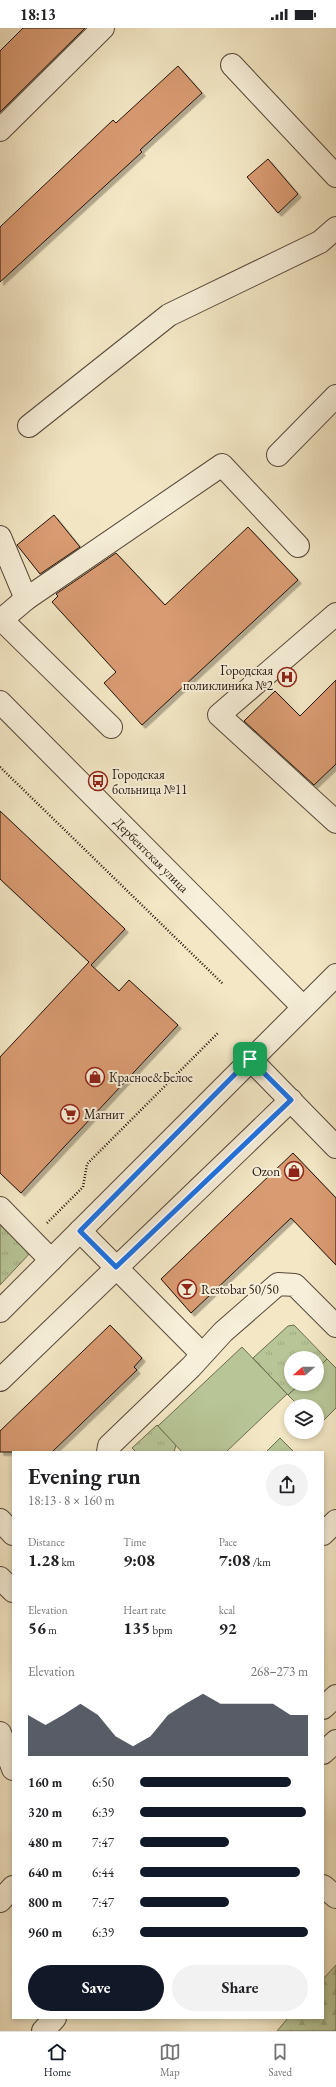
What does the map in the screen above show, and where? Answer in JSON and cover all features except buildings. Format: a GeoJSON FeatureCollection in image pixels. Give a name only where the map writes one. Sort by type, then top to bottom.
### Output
{"type":"FeatureCollection","features":[{"type":"Feature","properties":{"kind":"street"},"geometry":{"type":"LineString","coordinates":[[0,130],[103,28]]}},
{"type":"Feature","properties":{"kind":"street"},"geometry":{"type":"LineString","coordinates":[[232,65],[336,176]]}},
{"type":"Feature","properties":{"kind":"street"},"geometry":{"type":"LineString","coordinates":[[29,426],[169,315],[320,242],[336,228]]}},
{"type":"Feature","properties":{"kind":"street"},"geometry":{"type":"LineString","coordinates":[[278,455],[336,396]]}},
{"type":"Feature","properties":{"kind":"street"},"geometry":{"type":"LineString","coordinates":[[111,727],[1,620],[26,599],[222,465],[298,546]]}},
{"type":"Feature","properties":{"kind":"street"},"geometry":{"type":"LineString","coordinates":[[0,537],[26,599]]}},
{"type":"Feature","properties":{"kind":"street"},"geometry":{"type":"LineString","coordinates":[[336,614],[219,715],[336,822]]}},
{"type":"Feature","properties":{"kind":"street","name":"Дербентская улица"},"geometry":{"type":"LineString","coordinates":[[1,706],[303,1008]]}},
{"type":"Feature","properties":{"kind":"street"},"geometry":{"type":"LineString","coordinates":[[0,1311],[250,1059],[336,975]]}},
{"type":"Feature","properties":{"kind":"street"},"geometry":{"type":"LineString","coordinates":[[250,1059],[336,1147]]}},
{"type":"Feature","properties":{"kind":"street"},"geometry":{"type":"LineString","coordinates":[[0,1380],[291,1100]]}},
{"type":"Feature","properties":{"kind":"street"},"geometry":{"type":"LineString","coordinates":[[0,1208],[51,1260]]}},
{"type":"Feature","properties":{"kind":"street"},"geometry":{"type":"LineString","coordinates":[[80,1231],[202,1354]]}},
{"type":"Feature","properties":{"kind":"street"},"geometry":{"type":"LineString","coordinates":[[108,1451],[109,1446],[191,1367],[223,1332],[278,1284],[295,1286],[336,1326]]}},
{"type":"Feature","properties":{"kind":"street"},"geometry":{"type":"LineString","coordinates":[[0,1520],[12,1533]]}},
{"type":"Feature","properties":{"kind":"street"},"geometry":{"type":"LineString","coordinates":[[324,1533],[336,1522]]}},
{"type":"Feature","properties":{"kind":"street"},"geometry":{"type":"LineString","coordinates":[[0,1578],[12,1590]]}},
{"type":"Feature","properties":{"kind":"street"},"geometry":{"type":"LineString","coordinates":[[324,1707],[336,1696]]}},
{"type":"Feature","properties":{"kind":"street"},"geometry":{"type":"LineString","coordinates":[[0,1733],[12,1766]]}},
{"type":"Feature","properties":{"kind":"street"},"geometry":{"type":"LineString","coordinates":[[324,1752],[336,1741]]}},
{"type":"Feature","properties":{"kind":"street"},"geometry":{"type":"LineString","coordinates":[[324,1887],[336,1897]]}},
{"type":"Feature","properties":{"kind":"street"},"geometry":{"type":"LineString","coordinates":[[0,1901],[12,1888]]}},
{"type":"Feature","properties":{"kind":"street"},"geometry":{"type":"LineString","coordinates":[[42,2031],[54,2019]]}},
{"type":"Feature","properties":{"kind":"path"},"geometry":{"type":"LineString","coordinates":[[0,766],[223,984]]}},
{"type":"Feature","properties":{"kind":"path"},"geometry":{"type":"LineString","coordinates":[[31,1239],[83,1187],[87,1164],[218,1033]]}},
{"type":"Feature","properties":{"kind":"green space"},"geometry":{"type":"Polygon","coordinates":[[[0,1222],[32,1251],[0,1285],[0,1222]]]}},
{"type":"Feature","properties":{"kind":"green space"},"geometry":{"type":"Polygon","coordinates":[[[294,1325],[319,1351],[284,1351],[284,1391],[253,1358],[288,1326],[294,1325]]]}},
{"type":"Feature","properties":{"kind":"green space"},"geometry":{"type":"Polygon","coordinates":[[[242,1347],[287,1394],[227,1451],[181,1451],[158,1426],[242,1347]]]}},
{"type":"Feature","properties":{"kind":"green space"},"geometry":{"type":"Polygon","coordinates":[[[327,1359],[336,1368],[336,1408],[324,1420],[324,1399],[292,1399],[288,1395],[292,1391],[324,1391],[324,1362],[327,1359]]]}},
{"type":"Feature","properties":{"kind":"green space"},"geometry":{"type":"Polygon","coordinates":[[[284,1391],[292,1391],[288,1395],[284,1391]]]}},
{"type":"Feature","properties":{"kind":"green space"},"geometry":{"type":"Polygon","coordinates":[[[157,1425],[176,1445],[174,1451],[135,1451],[132,1448],[157,1425]]]}},
{"type":"Feature","properties":{"kind":"green space"},"geometry":{"type":"Polygon","coordinates":[[[280,1438],[293,1451],[267,1451],[280,1438]]]}},
{"type":"Feature","properties":{"kind":"green space"},"geometry":{"type":"Polygon","coordinates":[[[336,1965],[336,2031],[277,2031],[287,2019],[324,2019],[324,1978],[336,1965]]]}},
{"type":"Feature","properties":{"kind":"place","name":"Городская поликлиника №2"},"geometry":{"type":"Point","coordinates":[287,677]}},
{"type":"Feature","properties":{"kind":"place","name":"Городская больница №11"},"geometry":{"type":"Point","coordinates":[98,781]}},
{"type":"Feature","properties":{"kind":"place","name":"Красное&Белое"},"geometry":{"type":"Point","coordinates":[95,1077]}},
{"type":"Feature","properties":{"kind":"place","name":"Магнит"},"geometry":{"type":"Point","coordinates":[70,1114]}},
{"type":"Feature","properties":{"kind":"place","name":"Ozon"},"geometry":{"type":"Point","coordinates":[294,1171]}},
{"type":"Feature","properties":{"kind":"place","name":"Restobar 50/50"},"geometry":{"type":"Point","coordinates":[187,1289]}},
{"type":"Feature","properties":{"kind":"route"},"geometry":{"type":"LineString","coordinates":[[250,1059],[291,1100],[116,1267],[80,1231],[250,1059]]}}]}
